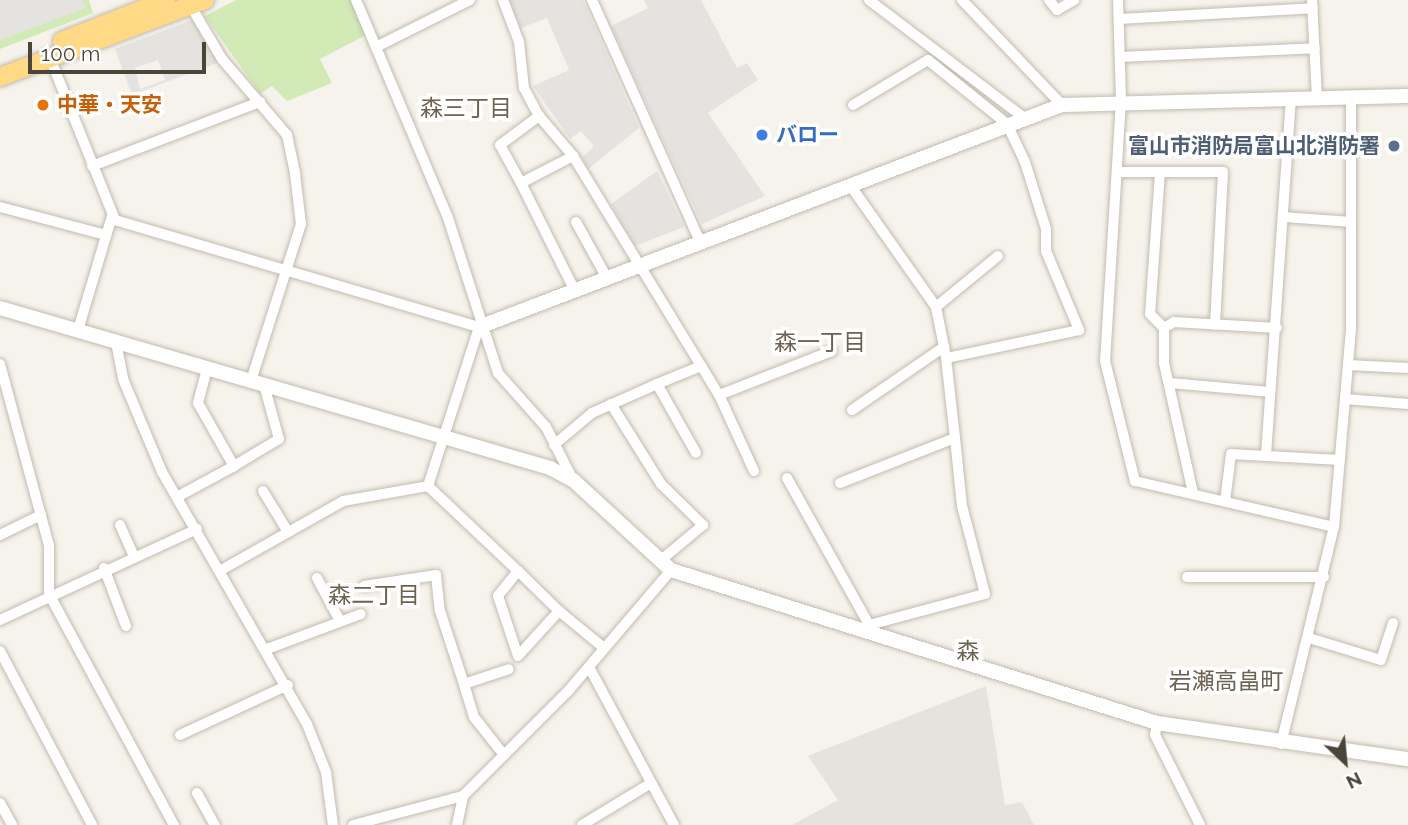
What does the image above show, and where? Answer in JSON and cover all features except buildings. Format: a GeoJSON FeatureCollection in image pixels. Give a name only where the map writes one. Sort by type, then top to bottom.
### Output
{"type":"FeatureCollection","features":[{"type":"Feature","properties":{"kind":"highway"},"geometry":{"type":"LineString","coordinates":[[0,64],[166,0]]}},
{"type":"Feature","properties":{"kind":"highway"},"geometry":{"type":"LineString","coordinates":[[0,77],[195,2]]}},
{"type":"Feature","properties":{"kind":"street"},"geometry":{"type":"LineString","coordinates":[[356,0],[448,218],[479,327],[498,373],[554,445],[573,480],[665,566],[867,628],[1157,723],[1282,744],[1408,760]]}},
{"type":"Feature","properties":{"kind":"street"},"geometry":{"type":"LineString","coordinates":[[376,47],[471,0]]}},
{"type":"Feature","properties":{"kind":"street"},"geometry":{"type":"LineString","coordinates":[[503,0],[519,43],[524,88],[539,116],[573,156],[719,395],[754,471]]}},
{"type":"Feature","properties":{"kind":"street"},"geometry":{"type":"LineString","coordinates":[[592,0],[700,242]]}},
{"type":"Feature","properties":{"kind":"street"},"geometry":{"type":"LineString","coordinates":[[869,0],[1023,117]]}},
{"type":"Feature","properties":{"kind":"street"},"geometry":{"type":"LineString","coordinates":[[962,0],[1062,105]]}},
{"type":"Feature","properties":{"kind":"street"},"geometry":{"type":"LineString","coordinates":[[1049,0],[1057,10],[1074,0]]}},
{"type":"Feature","properties":{"kind":"street"},"geometry":{"type":"LineString","coordinates":[[1118,0],[1121,100],[1105,361],[1135,481],[1334,527]]}},
{"type":"Feature","properties":{"kind":"street"},"geometry":{"type":"LineString","coordinates":[[177,497],[279,439],[258,383],[301,224],[287,135],[222,59],[195,2]]}},
{"type":"Feature","properties":{"kind":"street"},"geometry":{"type":"LineString","coordinates":[[1119,19],[1312,4],[1317,98]]}},
{"type":"Feature","properties":{"kind":"street"},"geometry":{"type":"LineString","coordinates":[[1120,57],[1315,48]]}},
{"type":"Feature","properties":{"kind":"street"},"geometry":{"type":"LineString","coordinates":[[50,58],[112,216],[78,330]]}},
{"type":"Feature","properties":{"kind":"street"},"geometry":{"type":"LineString","coordinates":[[852,410],[945,353],[1079,330],[1046,251],[1036,194],[1007,124],[928,60],[853,105]]}},
{"type":"Feature","properties":{"kind":"street"},"geometry":{"type":"LineString","coordinates":[[112,216],[479,327],[1023,117],[1062,105],[1121,100],[1408,96]]}},
{"type":"Feature","properties":{"kind":"street"},"geometry":{"type":"LineString","coordinates":[[1282,744],[1334,527],[1348,365],[1351,98]]}},
{"type":"Feature","properties":{"kind":"street"},"geometry":{"type":"LineString","coordinates":[[1266,455],[1292,99]]}},
{"type":"Feature","properties":{"kind":"street"},"geometry":{"type":"LineString","coordinates":[[92,166],[260,102]]}},
{"type":"Feature","properties":{"kind":"street"},"geometry":{"type":"LineString","coordinates":[[539,116],[500,145],[575,291]]}},
{"type":"Feature","properties":{"kind":"street"},"geometry":{"type":"LineString","coordinates":[[521,183],[573,156]]}},
{"type":"Feature","properties":{"kind":"street"},"geometry":{"type":"LineString","coordinates":[[1116,172],[1223,172],[1215,325]]}},
{"type":"Feature","properties":{"kind":"street"},"geometry":{"type":"LineString","coordinates":[[1160,172],[1150,314],[1164,328],[1170,383],[1193,493]]}},
{"type":"Feature","properties":{"kind":"street"},"geometry":{"type":"LineString","coordinates":[[850,185],[936,307],[945,353],[962,506],[985,594],[867,628]]}},
{"type":"Feature","properties":{"kind":"street"},"geometry":{"type":"LineString","coordinates":[[0,207],[106,235]]}},
{"type":"Feature","properties":{"kind":"street"},"geometry":{"type":"LineString","coordinates":[[1284,217],[1350,222]]}},
{"type":"Feature","properties":{"kind":"street"},"geometry":{"type":"LineString","coordinates":[[576,222],[607,278]]}},
{"type":"Feature","properties":{"kind":"street"},"geometry":{"type":"LineString","coordinates":[[936,307],[998,256]]}},
{"type":"Feature","properties":{"kind":"street"},"geometry":{"type":"LineString","coordinates":[[0,308],[446,438],[573,480]]}},
{"type":"Feature","properties":{"kind":"street"},"geometry":{"type":"LineString","coordinates":[[1164,328],[1174,322],[1277,328]]}},
{"type":"Feature","properties":{"kind":"street"},"geometry":{"type":"LineString","coordinates":[[428,486],[446,438],[479,327]]}},
{"type":"Feature","properties":{"kind":"street"},"geometry":{"type":"LineString","coordinates":[[116,342],[123,379],[177,497],[223,569],[288,685],[326,772],[334,825]]}},
{"type":"Feature","properties":{"kind":"street"},"geometry":{"type":"LineString","coordinates":[[719,395],[832,351]]}},
{"type":"Feature","properties":{"kind":"street"},"geometry":{"type":"LineString","coordinates":[[0,364],[49,545],[49,594],[174,825]]}},
{"type":"Feature","properties":{"kind":"street"},"geometry":{"type":"LineString","coordinates":[[1348,365],[1408,368]]}},
{"type":"Feature","properties":{"kind":"street"},"geometry":{"type":"LineString","coordinates":[[554,445],[611,404],[701,366]]}},
{"type":"Feature","properties":{"kind":"street"},"geometry":{"type":"LineString","coordinates":[[207,369],[198,403],[234,466]]}},
{"type":"Feature","properties":{"kind":"street"},"geometry":{"type":"LineString","coordinates":[[1170,383],[1270,393]]}},
{"type":"Feature","properties":{"kind":"street"},"geometry":{"type":"LineString","coordinates":[[657,384],[696,453]]}},
{"type":"Feature","properties":{"kind":"street"},"geometry":{"type":"LineString","coordinates":[[1345,399],[1408,404]]}},
{"type":"Feature","properties":{"kind":"street"},"geometry":{"type":"LineString","coordinates":[[353,825],[463,796],[589,667],[665,566],[703,525],[661,484],[611,404]]}},
{"type":"Feature","properties":{"kind":"street"},"geometry":{"type":"LineString","coordinates":[[840,483],[955,438]]}},
{"type":"Feature","properties":{"kind":"street"},"geometry":{"type":"LineString","coordinates":[[1225,500],[1231,454],[1340,460]]}},
{"type":"Feature","properties":{"kind":"street"},"geometry":{"type":"LineString","coordinates":[[787,478],[867,628]]}},
{"type":"Feature","properties":{"kind":"street"},"geometry":{"type":"LineString","coordinates":[[223,569],[342,501],[428,486]]}},
{"type":"Feature","properties":{"kind":"street"},"geometry":{"type":"LineString","coordinates":[[428,486],[559,611],[604,648]]}},
{"type":"Feature","properties":{"kind":"street"},"geometry":{"type":"LineString","coordinates":[[263,491],[288,532]]}},
{"type":"Feature","properties":{"kind":"street"},"geometry":{"type":"LineString","coordinates":[[0,535],[41,515]]}},
{"type":"Feature","properties":{"kind":"street"},"geometry":{"type":"LineString","coordinates":[[120,525],[134,555]]}},
{"type":"Feature","properties":{"kind":"street"},"geometry":{"type":"LineString","coordinates":[[0,620],[104,568],[197,529]]}},
{"type":"Feature","properties":{"kind":"street"},"geometry":{"type":"LineString","coordinates":[[104,568],[126,626]]}},
{"type":"Feature","properties":{"kind":"street"},"geometry":{"type":"LineString","coordinates":[[518,571],[498,596],[518,656],[559,611]]}},
{"type":"Feature","properties":{"kind":"street"},"geometry":{"type":"LineString","coordinates":[[364,586],[436,575],[440,611],[474,717],[504,755]]}},
{"type":"Feature","properties":{"kind":"street"},"geometry":{"type":"LineString","coordinates":[[1187,577],[1324,577]]}},
{"type":"Feature","properties":{"kind":"street"},"geometry":{"type":"LineString","coordinates":[[317,578],[340,621]]}},
{"type":"Feature","properties":{"kind":"street"},"geometry":{"type":"LineString","coordinates":[[267,649],[361,614]]}},
{"type":"Feature","properties":{"kind":"street"},"geometry":{"type":"LineString","coordinates":[[1309,638],[1381,660],[1394,623]]}},
{"type":"Feature","properties":{"kind":"street"},"geometry":{"type":"LineString","coordinates":[[0,651],[92,825]]}},
{"type":"Feature","properties":{"kind":"street"},"geometry":{"type":"LineString","coordinates":[[589,667],[674,825]]}},
{"type":"Feature","properties":{"kind":"street"},"geometry":{"type":"LineString","coordinates":[[464,684],[509,669]]}},
{"type":"Feature","properties":{"kind":"street"},"geometry":{"type":"LineString","coordinates":[[180,734],[288,685]]}},
{"type":"Feature","properties":{"kind":"street"},"geometry":{"type":"LineString","coordinates":[[1157,723],[1154,735],[1200,825]]}},
{"type":"Feature","properties":{"kind":"street"},"geometry":{"type":"LineString","coordinates":[[582,825],[651,783]]}},
{"type":"Feature","properties":{"kind":"street"},"geometry":{"type":"LineString","coordinates":[[197,793],[215,825]]}},
{"type":"Feature","properties":{"kind":"street"},"geometry":{"type":"LineString","coordinates":[[457,825],[463,796]]}},
{"type":"Feature","properties":{"kind":"street"},"geometry":{"type":"LineString","coordinates":[[0,803],[12,825]]}},
{"type":"Feature","properties":{"kind":"shaded area"},"geometry":{"type":"Polygon","coordinates":[[[0,0],[83,0],[86,8],[0,40],[0,0]]]}},
{"type":"Feature","properties":{"kind":"shaded area"},"geometry":{"type":"Polygon","coordinates":[[[510,0],[583,0],[639,128],[588,169],[582,157],[594,146],[581,131],[570,139],[533,86],[569,70],[547,18],[521,28],[510,0]]]}},
{"type":"Feature","properties":{"kind":"shaded area"},"geometry":{"type":"Polygon","coordinates":[[[644,0],[701,0],[737,68],[747,63],[758,80],[708,113],[765,196],[702,224],[611,26],[648,8],[644,0]]]}},
{"type":"Feature","properties":{"kind":"shaded area"},"geometry":{"type":"Polygon","coordinates":[[[192,20],[219,62],[132,95],[115,49],[192,20]],[[158,60],[135,68],[140,89],[165,80],[158,60]]]}},
{"type":"Feature","properties":{"kind":"shaded area"},"geometry":{"type":"Polygon","coordinates":[[[657,171],[684,227],[635,246],[611,204],[657,171]]]}},
{"type":"Feature","properties":{"kind":"shaded area"},"geometry":{"type":"Polygon","coordinates":[[[986,686],[1005,805],[1022,802],[1034,825],[792,825],[838,800],[808,756],[986,686]]]}},
{"type":"Feature","properties":{"kind":"green space"},"geometry":{"type":"Polygon","coordinates":[[[0,0],[89,0],[93,13],[0,49],[0,0]]]}},
{"type":"Feature","properties":{"kind":"green space"},"geometry":{"type":"Polygon","coordinates":[[[236,0],[352,0],[366,35],[320,59],[332,83],[287,101],[272,86],[260,94],[205,16],[236,0]]]}},
{"type":"Feature","properties":{"kind":"place","name":"中華・天安"},"geometry":{"type":"Point","coordinates":[43,105]}},
{"type":"Feature","properties":{"kind":"place","name":"バロー"},"geometry":{"type":"Point","coordinates":[762,135]}},
{"type":"Feature","properties":{"kind":"place","name":"富山市消防局富山北消防署"},"geometry":{"type":"Point","coordinates":[1394,146]}},
{"type":"Feature","properties":{"kind":"district","name":"森三丁目"},"geometry":{"type":"Point","coordinates":[466,108]}},
{"type":"Feature","properties":{"kind":"district","name":"森一丁目"},"geometry":{"type":"Point","coordinates":[820,342]}},
{"type":"Feature","properties":{"kind":"district","name":"森二丁目"},"geometry":{"type":"Point","coordinates":[374,595]}},
{"type":"Feature","properties":{"kind":"district","name":"森"},"geometry":{"type":"Point","coordinates":[968,651]}},
{"type":"Feature","properties":{"kind":"district","name":"岩瀬高畠町"},"geometry":{"type":"Point","coordinates":[1226,681]}}]}
